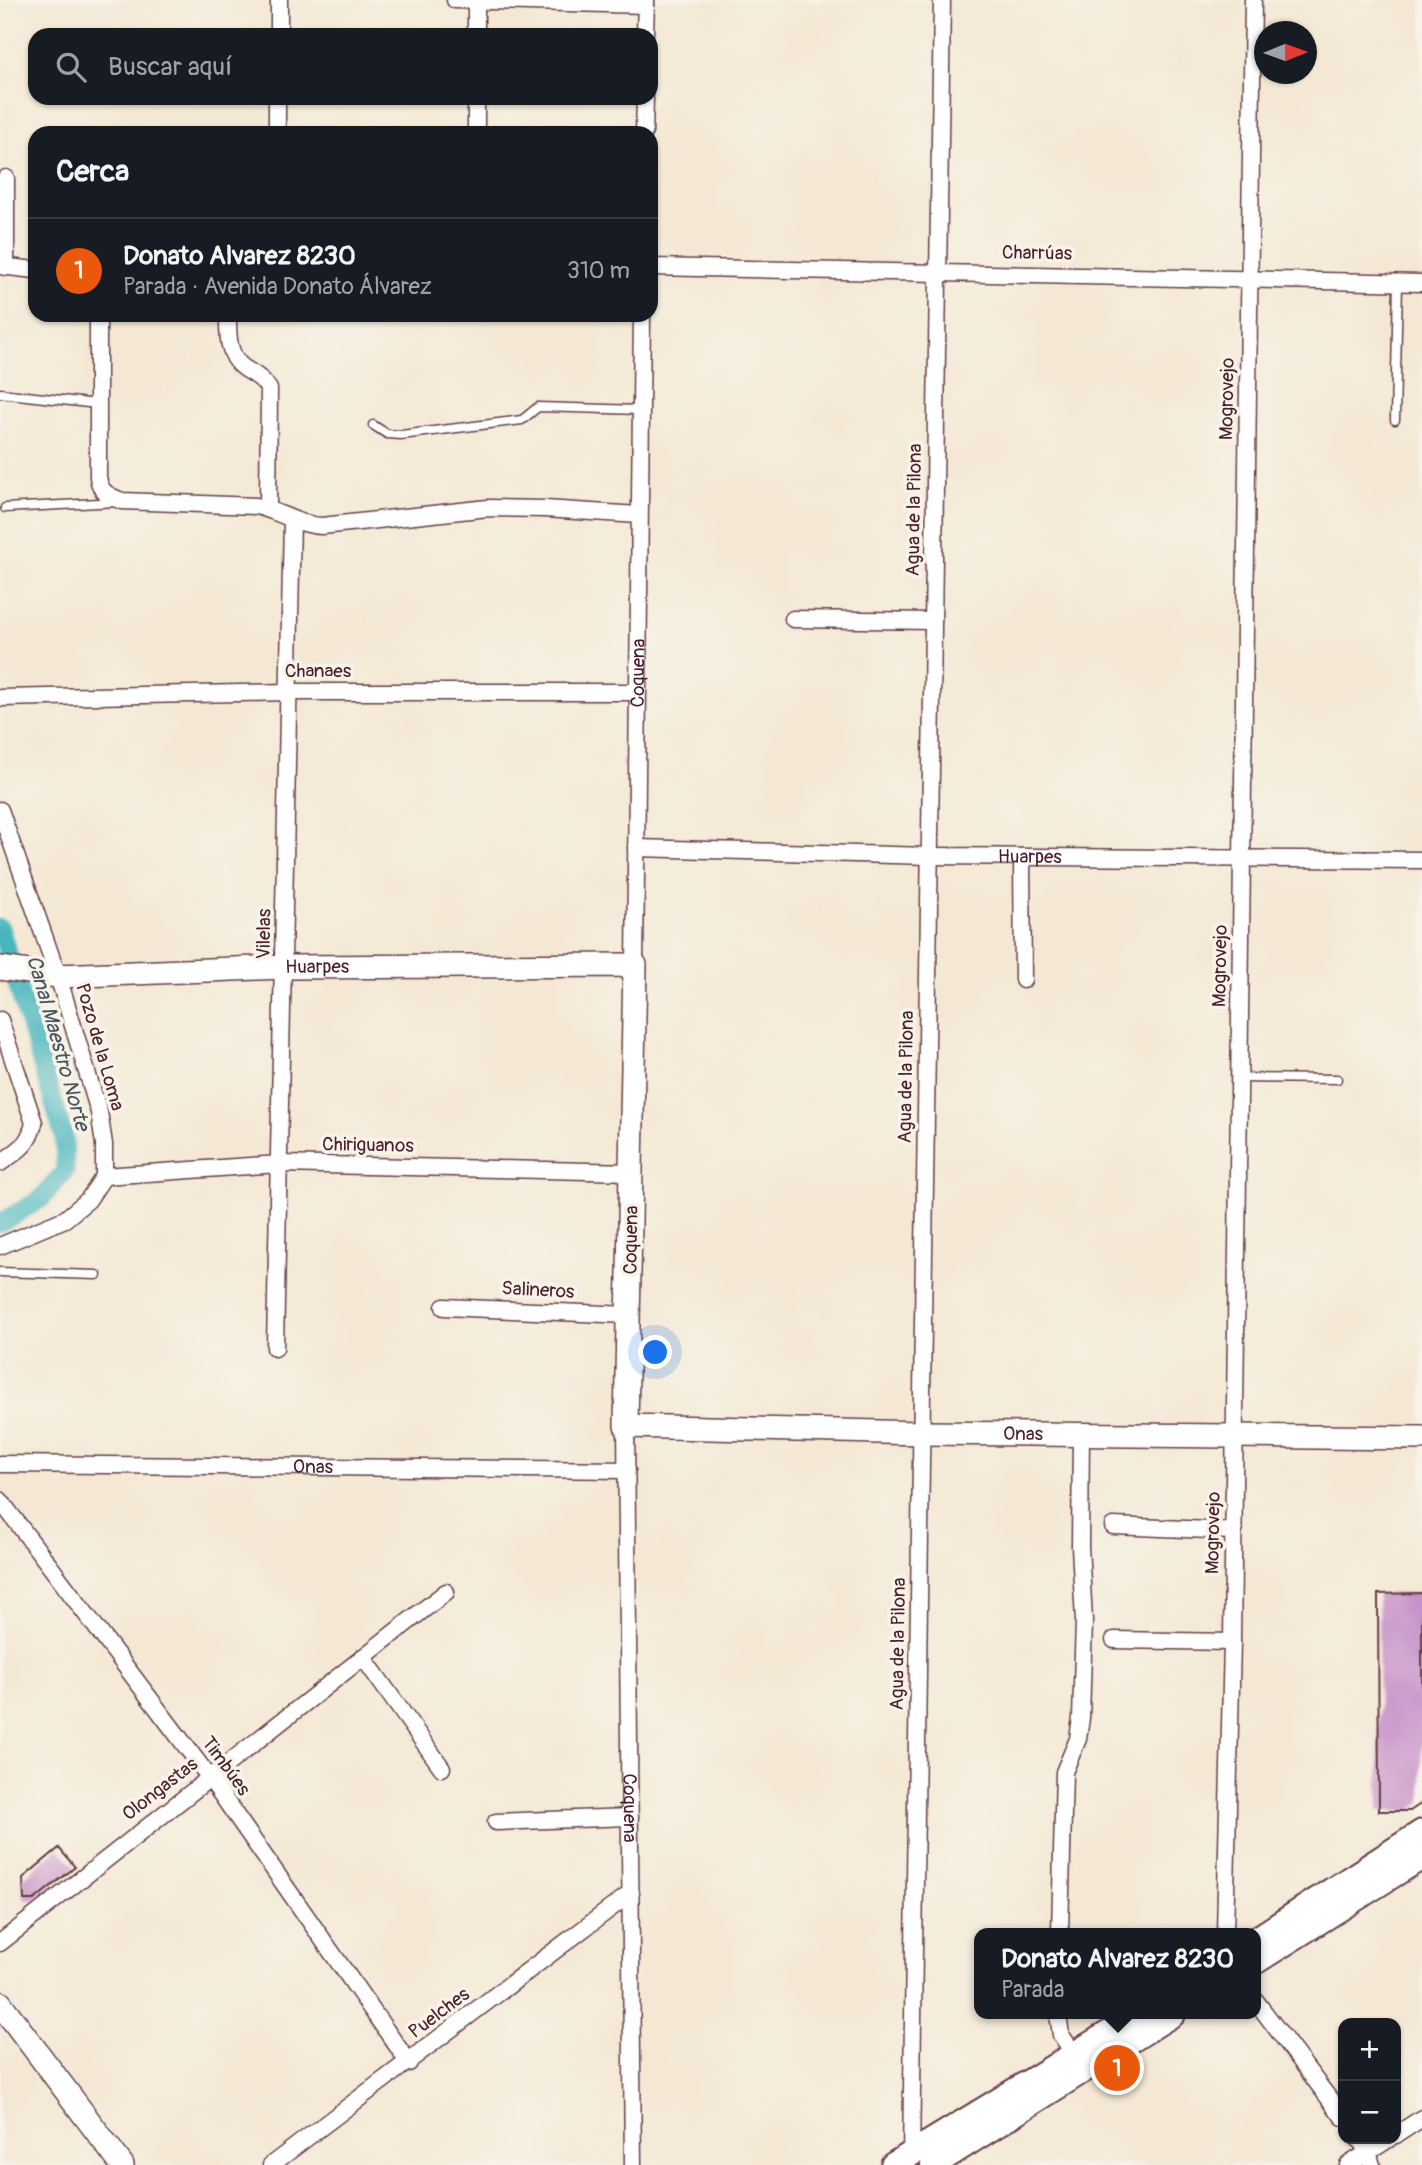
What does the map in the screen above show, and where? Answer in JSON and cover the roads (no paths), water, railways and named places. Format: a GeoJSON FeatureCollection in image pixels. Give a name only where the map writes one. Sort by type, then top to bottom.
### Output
{"type":"FeatureCollection","features":[{"type":"Feature","properties":{"kind":"main road","name":"Huarpes"},"geometry":{"type":"LineString","coordinates":[[0,968],[58,976],[284,967],[635,965]]}},
{"type":"Feature","properties":{"kind":"main road","name":"Coquena"},"geometry":{"type":"LineString","coordinates":[[626,1426],[635,965]]}},
{"type":"Feature","properties":{"kind":"main road","name":"Onas"},"geometry":{"type":"LineString","coordinates":[[626,1426],[922,1433],[1422,1438]]}},
{"type":"Feature","properties":{"kind":"main road"},"geometry":{"type":"LineString","coordinates":[[1261,1936],[1422,1832]]}},
{"type":"Feature","properties":{"kind":"main road"},"geometry":{"type":"LineString","coordinates":[[1261,1958],[1422,1857]]}},
{"type":"Feature","properties":{"kind":"main road"},"geometry":{"type":"LineString","coordinates":[[0,2003],[122,2165]]}},
{"type":"Feature","properties":{"kind":"main road"},"geometry":{"type":"LineString","coordinates":[[905,2161],[1132,2019]]}},
{"type":"Feature","properties":{"kind":"main road"},"geometry":{"type":"LineString","coordinates":[[933,2165],[1165,2019]]}},
{"type":"Feature","properties":{"kind":"street"},"geometry":{"type":"LineString","coordinates":[[279,0],[279,28]]}},
{"type":"Feature","properties":{"kind":"street"},"geometry":{"type":"LineString","coordinates":[[455,0],[646,3],[645,28]]}},
{"type":"Feature","properties":{"kind":"street"},"geometry":{"type":"LineString","coordinates":[[476,0],[476,28]]}},
{"type":"Feature","properties":{"kind":"street","name":"Agua de la Pilona"},"geometry":{"type":"LineString","coordinates":[[905,2161],[922,1433],[942,0]]}},
{"type":"Feature","properties":{"kind":"street","name":"Mogrovejo"},"geometry":{"type":"LineString","coordinates":[[1225,1928],[1234,1531],[1253,0]]}},
{"type":"Feature","properties":{"kind":"street"},"geometry":{"type":"LineString","coordinates":[[277,126],[278,105]]}},
{"type":"Feature","properties":{"kind":"street"},"geometry":{"type":"LineString","coordinates":[[476,105],[476,126]]}},
{"type":"Feature","properties":{"kind":"street"},"geometry":{"type":"LineString","coordinates":[[644,126],[645,105]]}},
{"type":"Feature","properties":{"kind":"street"},"geometry":{"type":"LineString","coordinates":[[6,178],[3,266],[28,269]]}},
{"type":"Feature","properties":{"kind":"street","name":"Charrúas"},"geometry":{"type":"LineString","coordinates":[[658,267],[1422,283]]}},
{"type":"Feature","properties":{"kind":"street"},"geometry":{"type":"LineString","coordinates":[[98,322],[99,486],[105,494],[122,501],[256,506],[268,508],[308,526],[488,508],[639,515]]}},
{"type":"Feature","properties":{"kind":"street"},"geometry":{"type":"LineString","coordinates":[[228,322],[233,355],[241,366],[263,379],[269,389],[268,508]]}},
{"type":"Feature","properties":{"kind":"street","name":"Coquena"},"geometry":{"type":"LineString","coordinates":[[635,965],[642,322]]}},
{"type":"Feature","properties":{"kind":"street","name":"Vilelas"},"geometry":{"type":"LineString","coordinates":[[275,1348],[292,520]]}},
{"type":"Feature","properties":{"kind":"street"},"geometry":{"type":"LineString","coordinates":[[793,618],[933,621]]}},
{"type":"Feature","properties":{"kind":"street","name":"Chanaes"},"geometry":{"type":"LineString","coordinates":[[0,698],[289,692],[637,692]]}},
{"type":"Feature","properties":{"kind":"street","name":"Pozo de la Loma"},"geometry":{"type":"LineString","coordinates":[[0,810],[58,976],[99,1112],[104,1144],[104,1176]]}},
{"type":"Feature","properties":{"kind":"street","name":"Huarpes"},"geometry":{"type":"LineString","coordinates":[[636,848],[930,856],[1422,860]]}},
{"type":"Feature","properties":{"kind":"street"},"geometry":{"type":"LineString","coordinates":[[1022,856],[1023,980]]}},
{"type":"Feature","properties":{"kind":"street"},"geometry":{"type":"LineString","coordinates":[[0,1020],[34,1123],[24,1148],[0,1163]]}},
{"type":"Feature","properties":{"kind":"street","name":"Chiriguanos"},"geometry":{"type":"LineString","coordinates":[[104,1176],[280,1164],[632,1172]]}},
{"type":"Feature","properties":{"kind":"street"},"geometry":{"type":"LineString","coordinates":[[0,1246],[65,1219],[88,1200],[104,1176]]}},
{"type":"Feature","properties":{"kind":"street","name":"Salineros"},"geometry":{"type":"LineString","coordinates":[[444,1307],[629,1315]]}},
{"type":"Feature","properties":{"kind":"street","name":"Coquena"},"geometry":{"type":"LineString","coordinates":[[626,1426],[633,2165]]}},
{"type":"Feature","properties":{"kind":"street"},"geometry":{"type":"LineString","coordinates":[[1060,1928],[1064,1772],[1078,1739],[1081,1718],[1084,1620],[1080,1546],[1081,1434]]}},
{"type":"Feature","properties":{"kind":"street","name":"Onas"},"geometry":{"type":"LineString","coordinates":[[0,1464],[627,1470]]}},
{"type":"Feature","properties":{"kind":"street","name":"Timbúes"},"geometry":{"type":"LineString","coordinates":[[0,1500],[209,1777],[410,2063]]}},
{"type":"Feature","properties":{"kind":"street"},"geometry":{"type":"LineString","coordinates":[[1113,1526],[1234,1531]]}},
{"type":"Feature","properties":{"kind":"street","name":"Olongastas"},"geometry":{"type":"LineString","coordinates":[[0,1943],[446,1592]]}},
{"type":"Feature","properties":{"kind":"street"},"geometry":{"type":"LineString","coordinates":[[1114,1640],[1232,1642]]}},
{"type":"Feature","properties":{"kind":"street"},"geometry":{"type":"LineString","coordinates":[[362,1657],[442,1768]]}},
{"type":"Feature","properties":{"kind":"street"},"geometry":{"type":"LineString","coordinates":[[496,1822],[630,1817]]}},
{"type":"Feature","properties":{"kind":"street","name":"Puelches"},"geometry":{"type":"LineString","coordinates":[[271,2165],[410,2063],[631,1893]]}},
{"type":"Feature","properties":{"kind":"street"},"geometry":{"type":"LineString","coordinates":[[1261,2008],[1338,2111]]}},
{"type":"Feature","properties":{"kind":"street"},"geometry":{"type":"LineString","coordinates":[[1059,2019],[1061,2035],[1075,2055]]}},
{"type":"Feature","properties":{"kind":"street"},"geometry":{"type":"LineString","coordinates":[[1401,2132],[1422,2118]]}},
{"type":"Feature","properties":{"kind":"street"},"geometry":{"type":"LineString","coordinates":[[1348,2165],[1367,2152]]}},
{"type":"Feature","properties":{"kind":"lane"},"geometry":{"type":"LineString","coordinates":[[1395,420],[1398,283]]}},
{"type":"Feature","properties":{"kind":"lane"},"geometry":{"type":"LineString","coordinates":[[0,393],[97,404]]}},
{"type":"Feature","properties":{"kind":"lane"},"geometry":{"type":"LineString","coordinates":[[373,425],[387,434],[401,435],[522,420],[538,407],[641,410]]}},
{"type":"Feature","properties":{"kind":"lane"},"geometry":{"type":"LineString","coordinates":[[5,508],[122,501]]}},
{"type":"Feature","properties":{"kind":"lane"},"geometry":{"type":"LineString","coordinates":[[1239,1078],[1337,1079]]}},
{"type":"Feature","properties":{"kind":"lane"},"geometry":{"type":"LineString","coordinates":[[0,1272],[97,1275]]}},
{"type":"Feature","properties":{"kind":"waterway","name":"Canal Maestro Norte"},"geometry":{"type":"LineString","coordinates":[[0,928],[64,1137],[65,1171],[41,1199],[0,1223]]}},
{"type":"Feature","properties":{"kind":"place","name":"Donato Alvarez 8230"},"geometry":{"type":"Point","coordinates":[1117,2068]}}]}
